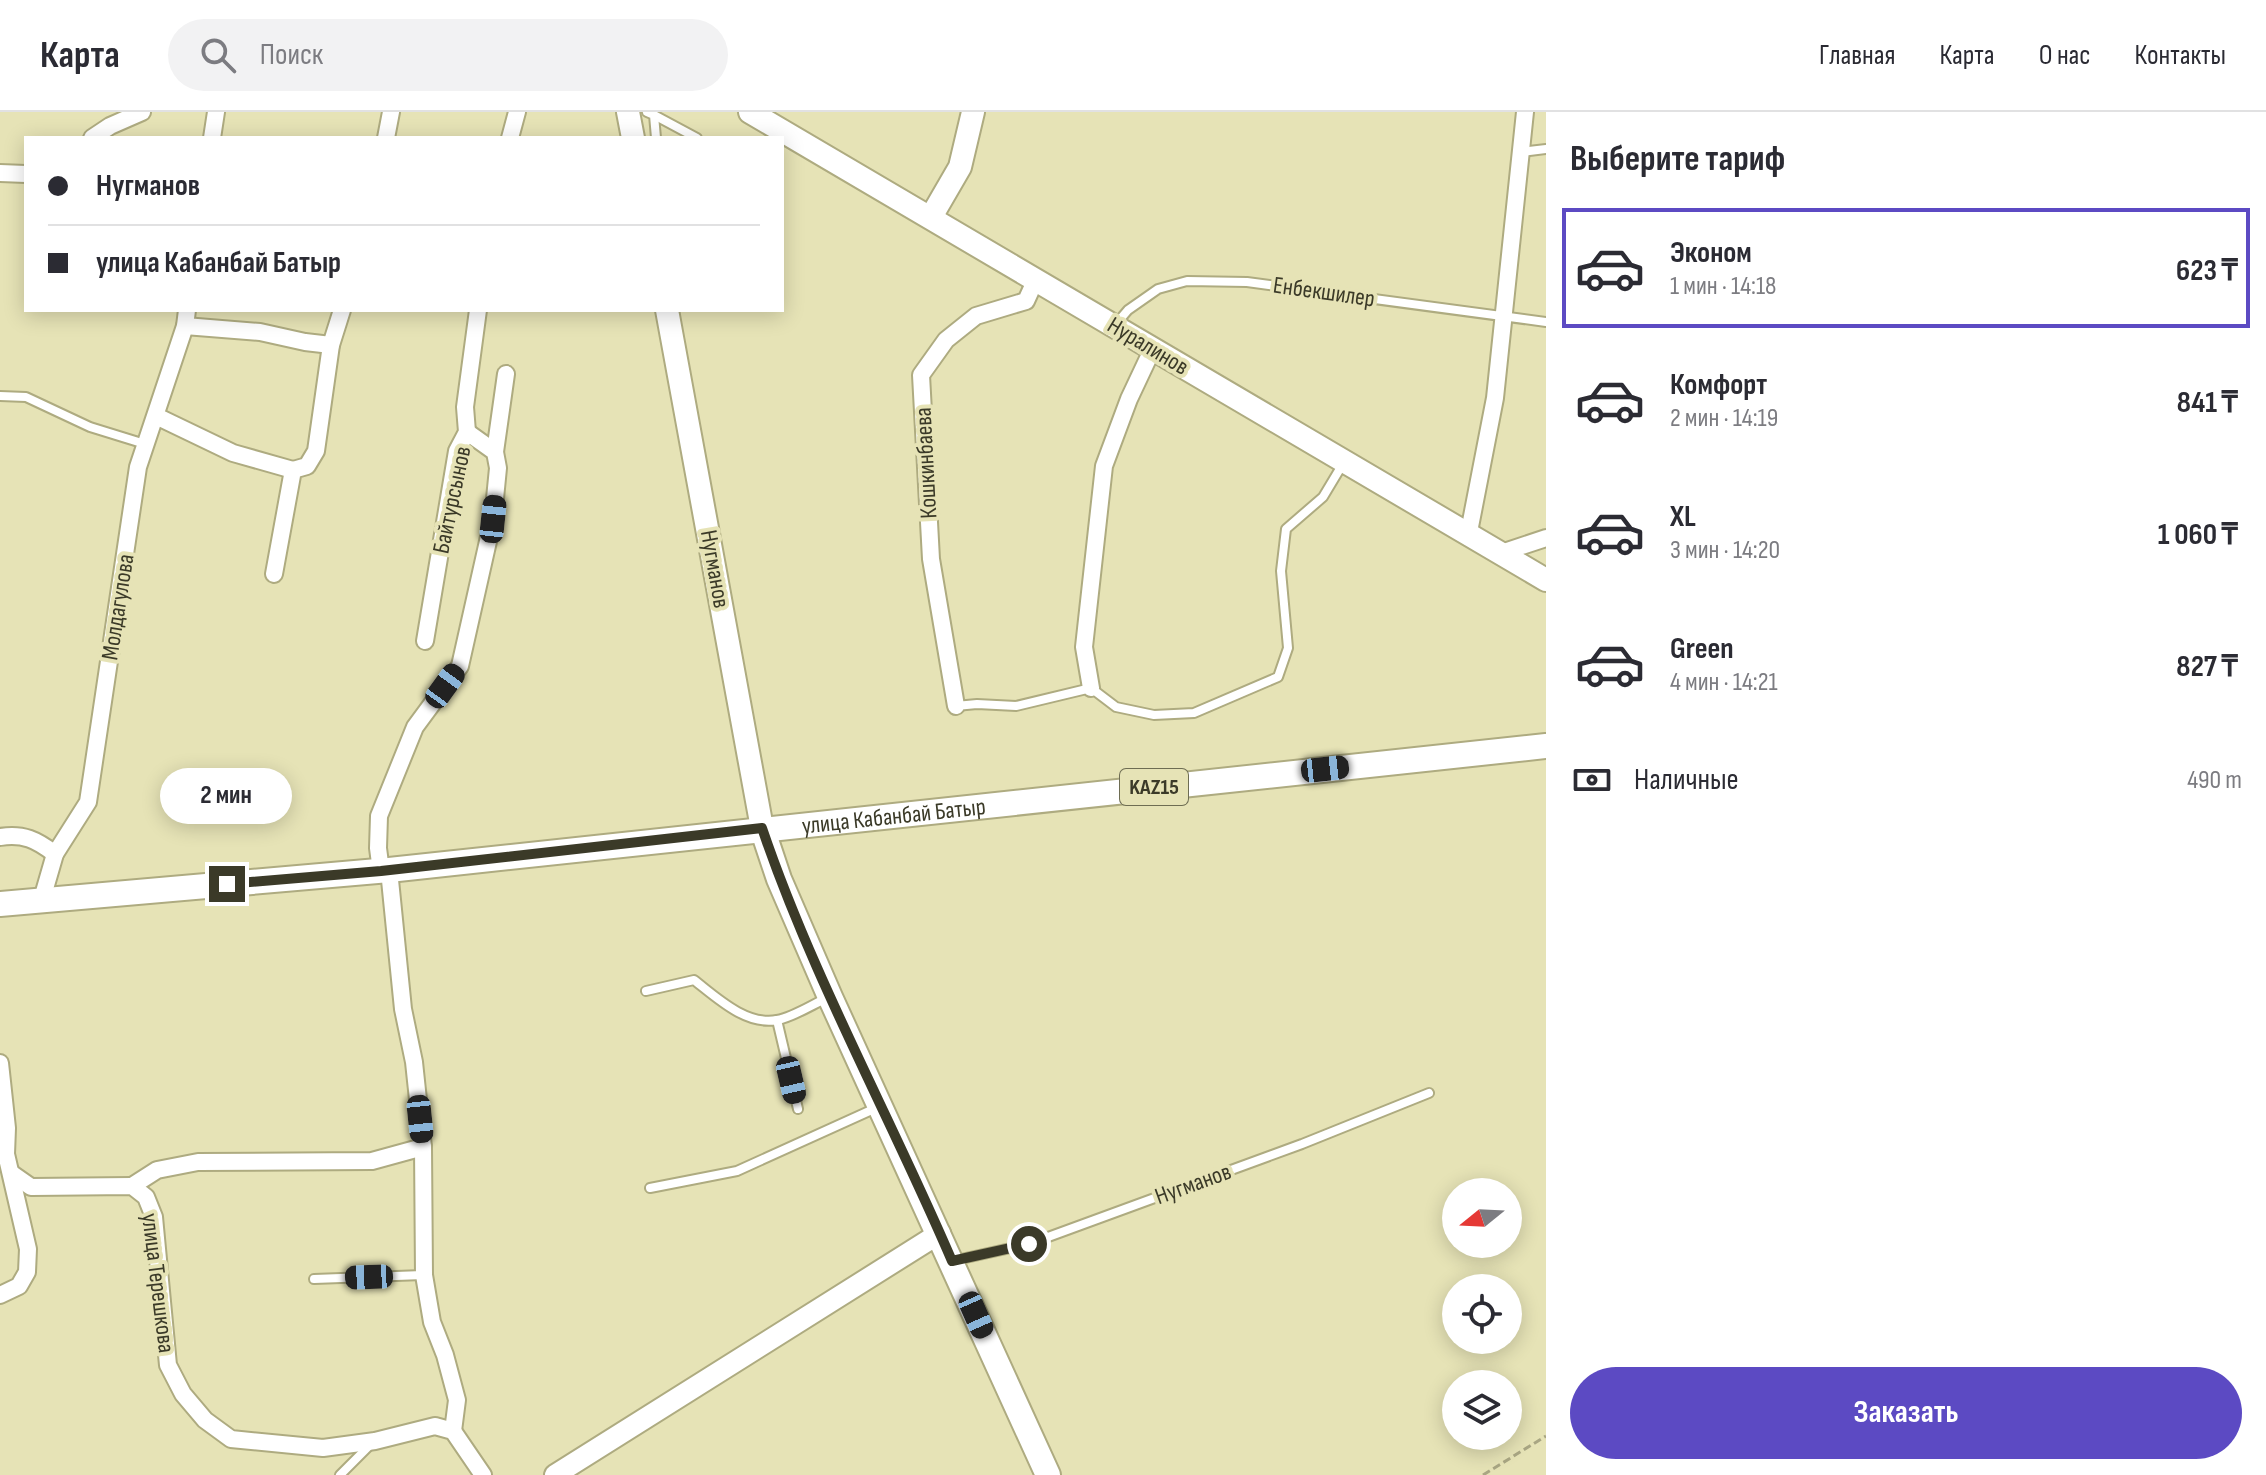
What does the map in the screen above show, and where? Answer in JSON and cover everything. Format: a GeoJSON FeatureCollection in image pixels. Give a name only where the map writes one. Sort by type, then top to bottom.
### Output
{"type":"FeatureCollection","features":[{"type":"Feature","properties":{"kind":"main road"},"geometry":{"type":"LineString","coordinates":[[628,112],[633,136]]}},
{"type":"Feature","properties":{"kind":"main road","name":"Нуралинов"},"geometry":{"type":"LineString","coordinates":[[750,112],[1345,461],[1468,537],[1546,580]]}},
{"type":"Feature","properties":{"kind":"main road"},"geometry":{"type":"LineString","coordinates":[[931,217],[960,167],[973,112]]}},
{"type":"Feature","properties":{"kind":"main road","name":"Нугманов"},"geometry":{"type":"LineString","coordinates":[[667,312],[762,828]]}},
{"type":"Feature","properties":{"kind":"main road","name":"улица Кабанбай Батыр"},"geometry":{"type":"LineString","coordinates":[[0,904],[385,871],[1546,746]]}},
{"type":"Feature","properties":{"kind":"main road"},"geometry":{"type":"LineString","coordinates":[[762,828],[779,879],[830,997],[1048,1475]]}},
{"type":"Feature","properties":{"kind":"street"},"geometry":{"type":"LineString","coordinates":[[95,136],[142,112]]}},
{"type":"Feature","properties":{"kind":"street"},"geometry":{"type":"LineString","coordinates":[[212,136],[216,112]]}},
{"type":"Feature","properties":{"kind":"street"},"geometry":{"type":"LineString","coordinates":[[386,136],[391,112]]}},
{"type":"Feature","properties":{"kind":"street"},"geometry":{"type":"LineString","coordinates":[[511,136],[517,112]]}},
{"type":"Feature","properties":{"kind":"street"},"geometry":{"type":"LineString","coordinates":[[1468,537],[1495,398],[1525,112]]}},
{"type":"Feature","properties":{"kind":"street"},"geometry":{"type":"LineString","coordinates":[[0,173],[24,174]]}},
{"type":"Feature","properties":{"kind":"street","name":"Кошкинбаева"},"geometry":{"type":"LineString","coordinates":[[956,706],[931,559],[921,375],[946,340],[976,316],[1026,301],[1036,279]]}},
{"type":"Feature","properties":{"kind":"street"},"geometry":{"type":"LineString","coordinates":[[156,416],[233,453],[293,470],[307,466],[316,451],[331,345],[341,312]]}},
{"type":"Feature","properties":{"kind":"street","name":"Байтурсынов"},"geometry":{"type":"LineString","coordinates":[[425,641],[457,451],[467,432],[465,407],[478,312]]}},
{"type":"Feature","properties":{"kind":"street"},"geometry":{"type":"LineString","coordinates":[[186,318],[331,345]]}},
{"type":"Feature","properties":{"kind":"street","name":"Молдагулова"},"geometry":{"type":"LineString","coordinates":[[42,899],[55,854],[88,802],[138,467],[186,318]]}},
{"type":"Feature","properties":{"kind":"street"},"geometry":{"type":"LineString","coordinates":[[1091,688],[1084,647],[1104,466],[1129,399],[1153,348]]}},
{"type":"Feature","properties":{"kind":"street"},"geometry":{"type":"LineString","coordinates":[[483,1475],[453,1431],[457,1400],[432,1322],[424,1275],[423,1147],[414,1062],[403,1009],[385,871],[378,848],[379,816],[415,727],[460,666],[493,519],[498,468],[495,452],[506,374]]}},
{"type":"Feature","properties":{"kind":"street"},"geometry":{"type":"LineString","coordinates":[[467,432],[495,452]]}},
{"type":"Feature","properties":{"kind":"street"},"geometry":{"type":"LineString","coordinates":[[274,574],[293,470]]}},
{"type":"Feature","properties":{"kind":"street"},"geometry":{"type":"LineString","coordinates":[[1498,554],[1546,538]]}},
{"type":"Feature","properties":{"kind":"street"},"geometry":{"type":"LineString","coordinates":[[0,837],[15,835],[36,839],[55,854]]}},
{"type":"Feature","properties":{"kind":"street"},"geometry":{"type":"LineString","coordinates":[[0,1063],[7,1128],[3,1155],[11,1173],[28,1249],[27,1272],[19,1286],[0,1295]]}},
{"type":"Feature","properties":{"kind":"street"},"geometry":{"type":"LineString","coordinates":[[132,1186],[157,1170],[198,1162],[372,1161],[423,1147]]}},
{"type":"Feature","properties":{"kind":"street","name":"улица Терешкова"},"geometry":{"type":"LineString","coordinates":[[11,1173],[31,1187],[132,1186],[146,1197],[154,1217],[168,1365],[183,1394],[205,1420],[231,1439],[323,1448],[375,1441],[435,1426],[453,1431]]}},
{"type":"Feature","properties":{"kind":"street"},"geometry":{"type":"LineString","coordinates":[[555,1475],[940,1233]]}},
{"type":"Feature","properties":{"kind":"lane"},"geometry":{"type":"LineString","coordinates":[[650,113],[656,136]]}},
{"type":"Feature","properties":{"kind":"lane"},"geometry":{"type":"LineString","coordinates":[[650,113],[693,136]]}},
{"type":"Feature","properties":{"kind":"lane"},"geometry":{"type":"LineString","coordinates":[[1520,152],[1546,149]]}},
{"type":"Feature","properties":{"kind":"lane","name":"Енбекшилер"},"geometry":{"type":"LineString","coordinates":[[1115,326],[1128,310],[1158,289],[1187,281],[1247,282],[1546,322]]}},
{"type":"Feature","properties":{"kind":"lane"},"geometry":{"type":"LineString","coordinates":[[0,396],[26,397],[90,427],[146,444]]}},
{"type":"Feature","properties":{"kind":"lane"},"geometry":{"type":"LineString","coordinates":[[956,706],[1016,706],[1091,688],[1116,707],[1154,715],[1194,713],[1278,677],[1288,648],[1281,571],[1286,529],[1323,497],[1345,461]]}},
{"type":"Feature","properties":{"kind":"lane"},"geometry":{"type":"LineString","coordinates":[[646,991],[694,980],[724,1003],[755,1020],[777,1020],[830,997]]}},
{"type":"Feature","properties":{"kind":"lane"},"geometry":{"type":"LineString","coordinates":[[777,1020],[798,1109]]}},
{"type":"Feature","properties":{"kind":"lane","name":"Нугманов"},"geometry":{"type":"LineString","coordinates":[[952,1261],[1029,1244],[1302,1144],[1429,1093]]}},
{"type":"Feature","properties":{"kind":"lane"},"geometry":{"type":"LineString","coordinates":[[650,1188],[737,1171],[880,1106]]}},
{"type":"Feature","properties":{"kind":"lane"},"geometry":{"type":"LineString","coordinates":[[314,1279],[424,1275]]}},
{"type":"Feature","properties":{"kind":"lane"},"geometry":{"type":"LineString","coordinates":[[340,1475],[375,1441]]}},
{"type":"Feature","properties":{"kind":"path"},"geometry":{"type":"LineString","coordinates":[[1483,1475],[1546,1436]]}},
{"type":"Feature","properties":{"kind":"route"},"geometry":{"type":"LineString","coordinates":[[227,884],[381,871],[762,828],[779,879],[830,997],[952,1261],[1029,1244]]}}]}
